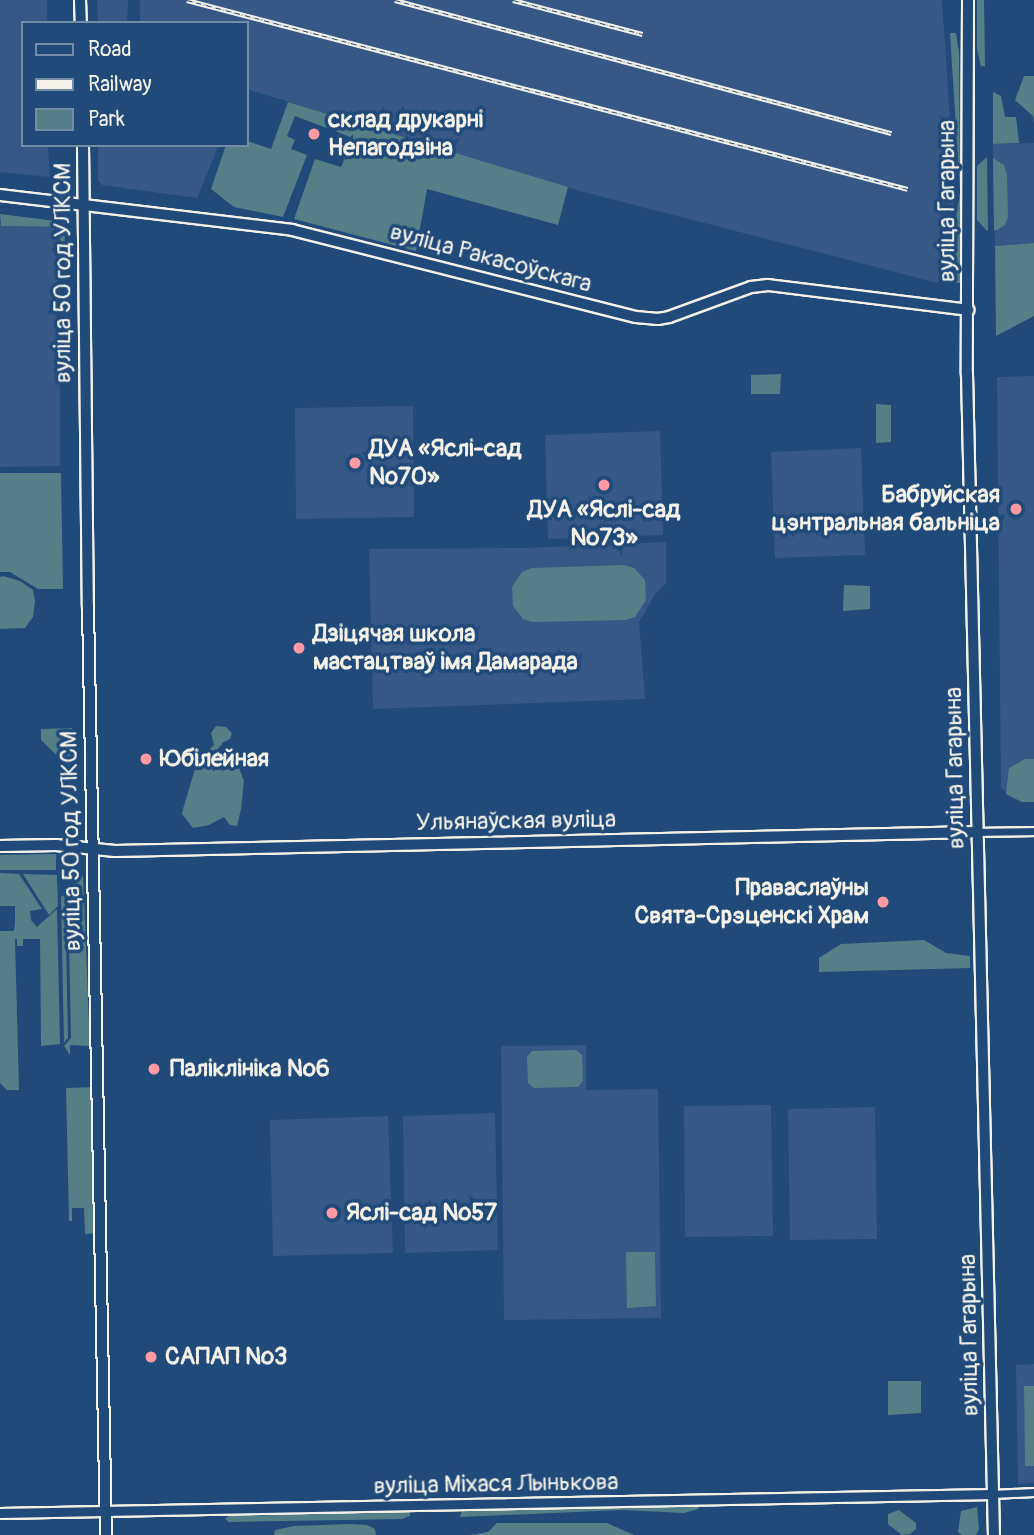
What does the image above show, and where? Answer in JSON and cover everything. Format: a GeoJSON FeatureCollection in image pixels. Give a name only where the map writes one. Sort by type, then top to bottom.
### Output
{"type":"FeatureCollection","features":[{"type":"Feature","properties":{"kind":"main road"},"geometry":{"type":"LineString","coordinates":[[80,0],[80,21]]}},
{"type":"Feature","properties":{"kind":"main road","name":"вуліца Гагарына"},"geometry":{"type":"LineString","coordinates":[[968,0],[968,310],[994,1535]]}},
{"type":"Feature","properties":{"kind":"main road","name":"вуліца 50 год УЛКСМ"},"geometry":{"type":"LineString","coordinates":[[83,147],[92,848],[106,1535]]}},
{"type":"Feature","properties":{"kind":"main road","name":"вуліца Ракасоўскага"},"geometry":{"type":"LineString","coordinates":[[0,195],[292,230],[636,317],[668,317],[751,287],[768,285],[968,310]]}},
{"type":"Feature","properties":{"kind":"main road","name":"Ульянаўская вуліца"},"geometry":{"type":"LineString","coordinates":[[0,846],[125,851],[977,832]]}},
{"type":"Feature","properties":{"kind":"street","name":"Ульянаўская вуліца"},"geometry":{"type":"LineString","coordinates":[[977,832],[1034,831]]}},
{"type":"Feature","properties":{"kind":"street"},"geometry":{"type":"LineString","coordinates":[[993,1494],[1034,1492]]}},
{"type":"Feature","properties":{"kind":"street","name":"вуліца Міхася Лынькова"},"geometry":{"type":"LineString","coordinates":[[0,1513],[993,1494]]}},
{"type":"Feature","properties":{"kind":"shaded area"},"geometry":{"type":"Polygon","coordinates":[[[0,0],[47,0],[47,21],[21,21],[21,147],[48,147],[50,177],[0,172],[0,0]]]}},
{"type":"Feature","properties":{"kind":"shaded area"},"geometry":{"type":"Polygon","coordinates":[[[97,0],[128,0],[127,21],[98,21],[97,0]]]}},
{"type":"Feature","properties":{"kind":"shaded area"},"geometry":{"type":"Polygon","coordinates":[[[140,0],[942,0],[955,195],[938,283],[580,191],[248,89],[248,21],[140,21],[140,0]]]}},
{"type":"Feature","properties":{"kind":"shaded area"},"geometry":{"type":"Polygon","coordinates":[[[1034,143],[1034,243],[995,246],[993,144],[1034,143]]]}},
{"type":"Feature","properties":{"kind":"shaded area"},"geometry":{"type":"Polygon","coordinates":[[[98,147],[218,147],[197,198],[102,185],[98,180],[98,147]]]}},
{"type":"Feature","properties":{"kind":"shaded area"},"geometry":{"type":"Polygon","coordinates":[[[0,221],[1,226],[60,227],[60,466],[0,467],[0,221]]]}},
{"type":"Feature","properties":{"kind":"shaded area","name":"Бабруйская цэнтральная бальніца"},"geometry":{"type":"Polygon","coordinates":[[[1034,376],[1034,802],[1013,799],[1001,787],[997,377],[1034,376]]]}},
{"type":"Feature","properties":{"kind":"shaded area","name":"ДУА «Яслі-сад №70»"},"geometry":{"type":"Polygon","coordinates":[[[413,406],[414,517],[296,519],[295,408],[413,406]]]}},
{"type":"Feature","properties":{"kind":"shaded area","name":"ДУА «Яслі-сад №73»"},"geometry":{"type":"Polygon","coordinates":[[[660,431],[663,535],[548,539],[545,435],[660,431]]]}},
{"type":"Feature","properties":{"kind":"shaded area"},"geometry":{"type":"Polygon","coordinates":[[[861,448],[865,555],[775,558],[771,452],[861,448]]]}},
{"type":"Feature","properties":{"kind":"shaded area"},"geometry":{"type":"Polygon","coordinates":[[[666,542],[666,583],[655,594],[639,622],[645,699],[373,709],[369,549],[524,548],[666,542]]]}},
{"type":"Feature","properties":{"kind":"shaded area"},"geometry":{"type":"Polygon","coordinates":[[[586,1045],[586,1090],[658,1089],[661,1318],[504,1320],[501,1046],[586,1045]]]}},
{"type":"Feature","properties":{"kind":"shaded area"},"geometry":{"type":"Polygon","coordinates":[[[771,1105],[773,1236],[685,1237],[684,1106],[771,1105]]]}},
{"type":"Feature","properties":{"kind":"shaded area"},"geometry":{"type":"Polygon","coordinates":[[[875,1107],[877,1239],[790,1240],[788,1109],[875,1107]]]}},
{"type":"Feature","properties":{"kind":"shaded area"},"geometry":{"type":"Polygon","coordinates":[[[495,1113],[498,1250],[405,1253],[403,1116],[495,1113]]]}},
{"type":"Feature","properties":{"kind":"shaded area","name":"Яслі-сад №57"},"geometry":{"type":"Polygon","coordinates":[[[388,1116],[393,1253],[273,1256],[270,1120],[388,1116]]]}},
{"type":"Feature","properties":{"kind":"shaded area"},"geometry":{"type":"Polygon","coordinates":[[[1034,1364],[1034,1483],[1018,1484],[1016,1365],[1034,1364]]]}},
{"type":"Feature","properties":{"kind":"green space"},"geometry":{"type":"Polygon","coordinates":[[[977,0],[984,0],[985,66],[981,66],[977,49],[977,0]]]}},
{"type":"Feature","properties":{"kind":"green space"},"geometry":{"type":"Polygon","coordinates":[[[950,33],[956,33],[959,53],[960,191],[950,33]]]}},
{"type":"Feature","properties":{"kind":"green space"},"geometry":{"type":"Polygon","coordinates":[[[1024,76],[1034,76],[1034,124],[1033,116],[1015,100],[1024,76]]]}},
{"type":"Feature","properties":{"kind":"green space"},"geometry":{"type":"Polygon","coordinates":[[[993,92],[1001,96],[1005,117],[1016,117],[1019,143],[993,144],[993,92]]]}},
{"type":"Feature","properties":{"kind":"green space"},"geometry":{"type":"Polygon","coordinates":[[[288,102],[568,187],[558,225],[427,189],[416,251],[294,219],[315,159],[341,167],[353,138],[295,116],[287,136],[295,140],[291,149],[307,155],[283,217],[234,207],[211,189],[225,147],[248,147],[248,141],[271,149],[288,102]]]}},
{"type":"Feature","properties":{"kind":"green space"},"geometry":{"type":"Polygon","coordinates":[[[987,157],[987,231],[977,220],[977,166],[987,157]]]}},
{"type":"Feature","properties":{"kind":"green space"},"geometry":{"type":"Polygon","coordinates":[[[993,158],[1004,165],[1007,175],[1008,217],[1005,225],[997,230],[994,230],[993,158]]]}},
{"type":"Feature","properties":{"kind":"green space"},"geometry":{"type":"Polygon","coordinates":[[[960,193],[960,283],[946,283],[945,282],[960,193]]]}},
{"type":"Feature","properties":{"kind":"green space"},"geometry":{"type":"Polygon","coordinates":[[[0,214],[64,222],[66,272],[61,272],[60,227],[1,226],[0,214]]]}},
{"type":"Feature","properties":{"kind":"green space"},"geometry":{"type":"Polygon","coordinates":[[[1034,243],[1034,316],[996,336],[995,246],[1034,243]]]}},
{"type":"Feature","properties":{"kind":"green space"},"geometry":{"type":"Polygon","coordinates":[[[781,374],[780,394],[751,394],[751,375],[781,374]]]}},
{"type":"Feature","properties":{"kind":"green space"},"geometry":{"type":"Polygon","coordinates":[[[876,404],[891,405],[891,442],[876,443],[876,404]]]}},
{"type":"Feature","properties":{"kind":"green space"},"geometry":{"type":"Polygon","coordinates":[[[0,473],[61,473],[63,589],[38,589],[10,572],[0,572],[0,473]]]}},
{"type":"Feature","properties":{"kind":"green space"},"geometry":{"type":"Polygon","coordinates":[[[624,565],[634,568],[645,580],[646,600],[635,617],[626,620],[533,622],[523,619],[513,606],[512,587],[522,572],[532,568],[624,565]]]}},
{"type":"Feature","properties":{"kind":"green space"},"geometry":{"type":"Polygon","coordinates":[[[0,577],[20,581],[33,590],[33,617],[25,628],[0,629],[0,577]]]}},
{"type":"Feature","properties":{"kind":"green space"},"geometry":{"type":"Polygon","coordinates":[[[844,585],[870,586],[870,609],[843,611],[844,585]]]}},
{"type":"Feature","properties":{"kind":"green space"},"geometry":{"type":"Polygon","coordinates":[[[216,726],[226,727],[232,733],[230,739],[222,743],[219,753],[239,768],[244,781],[241,809],[237,826],[230,825],[224,817],[209,825],[193,828],[182,814],[183,809],[198,759],[214,745],[211,733],[216,726]]]}},
{"type":"Feature","properties":{"kind":"green space"},"geometry":{"type":"Polygon","coordinates":[[[72,728],[73,771],[41,740],[41,729],[72,728]]]}},
{"type":"Feature","properties":{"kind":"green space"},"geometry":{"type":"Polygon","coordinates":[[[1025,759],[1034,759],[1034,802],[1022,802],[1006,794],[1009,768],[1025,759]]]}},
{"type":"Feature","properties":{"kind":"green space"},"geometry":{"type":"Polygon","coordinates":[[[56,854],[56,870],[0,870],[0,855],[56,854]]]}},
{"type":"Feature","properties":{"kind":"green space"},"geometry":{"type":"Polygon","coordinates":[[[0,873],[19,874],[42,909],[30,911],[31,920],[37,927],[57,909],[60,1044],[41,1046],[40,939],[23,939],[23,946],[17,946],[15,939],[19,1090],[7,1090],[0,1083],[0,931],[14,931],[15,906],[0,906],[0,873]]]}},
{"type":"Feature","properties":{"kind":"green space"},"geometry":{"type":"Polygon","coordinates":[[[23,874],[57,875],[58,906],[49,915],[23,874]]]}},
{"type":"Feature","properties":{"kind":"green space"},"geometry":{"type":"Polygon","coordinates":[[[83,875],[90,1046],[70,1045],[70,1055],[64,1046],[71,1038],[68,890],[83,875]]]}},
{"type":"Feature","properties":{"kind":"green space"},"geometry":{"type":"Polygon","coordinates":[[[65,894],[68,1038],[64,1042],[61,897],[65,894]]]}},
{"type":"Feature","properties":{"kind":"green space"},"geometry":{"type":"Polygon","coordinates":[[[924,940],[946,953],[970,956],[970,968],[819,972],[819,958],[841,944],[924,940]]]}},
{"type":"Feature","properties":{"kind":"green space"},"geometry":{"type":"Polygon","coordinates":[[[576,1050],[582,1055],[583,1081],[578,1087],[534,1088],[528,1083],[527,1057],[532,1051],[576,1050]]]}},
{"type":"Feature","properties":{"kind":"green space"},"geometry":{"type":"Polygon","coordinates":[[[97,1087],[99,1185],[93,1190],[93,1209],[99,1215],[100,1233],[85,1234],[84,1208],[72,1208],[72,1221],[69,1221],[66,1088],[97,1087]]]}},
{"type":"Feature","properties":{"kind":"green space"},"geometry":{"type":"Polygon","coordinates":[[[626,1252],[655,1252],[656,1306],[627,1308],[626,1252]]]}},
{"type":"Feature","properties":{"kind":"green space"},"geometry":{"type":"Polygon","coordinates":[[[888,1381],[921,1381],[921,1413],[888,1415],[888,1381]]]}},
{"type":"Feature","properties":{"kind":"green space"},"geometry":{"type":"Polygon","coordinates":[[[1024,1386],[1034,1386],[1034,1466],[1025,1466],[1024,1386]]]}},
{"type":"Feature","properties":{"kind":"green space"},"geometry":{"type":"Polygon","coordinates":[[[693,1503],[700,1505],[698,1509],[684,1513],[622,1510],[460,1517],[462,1510],[693,1503]]]}},
{"type":"Feature","properties":{"kind":"green space"},"geometry":{"type":"Polygon","coordinates":[[[977,1507],[979,1529],[976,1535],[962,1535],[958,1532],[961,1511],[977,1507]]]}},
{"type":"Feature","properties":{"kind":"green space"},"geometry":{"type":"Polygon","coordinates":[[[899,1510],[916,1523],[916,1529],[910,1534],[902,1535],[888,1524],[888,1514],[899,1510]]]}},
{"type":"Feature","properties":{"kind":"green space"},"geometry":{"type":"Polygon","coordinates":[[[410,1512],[410,1516],[402,1519],[229,1522],[225,1519],[229,1516],[410,1512]]]}},
{"type":"Feature","properties":{"kind":"green space"},"geometry":{"type":"Polygon","coordinates":[[[497,1523],[607,1523],[634,1535],[470,1535],[488,1532],[497,1523]]]}},
{"type":"Feature","properties":{"kind":"green space"},"geometry":{"type":"Polygon","coordinates":[[[367,1525],[375,1529],[376,1535],[274,1535],[275,1530],[294,1526],[367,1525]]]}},
{"type":"Feature","properties":{"kind":"railway"},"geometry":{"type":"LineString","coordinates":[[187,0],[908,189]]}},
{"type":"Feature","properties":{"kind":"railway"},"geometry":{"type":"LineString","coordinates":[[395,0],[891,133]]}},
{"type":"Feature","properties":{"kind":"railway"},"geometry":{"type":"LineString","coordinates":[[513,0],[643,34]]}},
{"type":"Feature","properties":{"kind":"place","name":"склад друкарні Непагодзіна"},"geometry":{"type":"Point","coordinates":[314,134]}},
{"type":"Feature","properties":{"kind":"place","name":"ДУА «Яслі-сад №70»"},"geometry":{"type":"Point","coordinates":[355,463]}},
{"type":"Feature","properties":{"kind":"place","name":"ДУА «Яслі-сад №73»"},"geometry":{"type":"Point","coordinates":[604,485]}},
{"type":"Feature","properties":{"kind":"place","name":"Бабруйская цэнтральная бальніца"},"geometry":{"type":"Point","coordinates":[1016,509]}},
{"type":"Feature","properties":{"kind":"place","name":"Дзіцячая школа мастацтваў імя Дамарада"},"geometry":{"type":"Point","coordinates":[299,648]}},
{"type":"Feature","properties":{"kind":"place","name":"Юбілейная"},"geometry":{"type":"Point","coordinates":[146,759]}},
{"type":"Feature","properties":{"kind":"place","name":"Праваслаўны Свята-Срэценскі Храм"},"geometry":{"type":"Point","coordinates":[883,902]}},
{"type":"Feature","properties":{"kind":"place","name":"Паліклініка №6"},"geometry":{"type":"Point","coordinates":[154,1069]}},
{"type":"Feature","properties":{"kind":"place","name":"Яслі-сад №57"},"geometry":{"type":"Point","coordinates":[332,1213]}},
{"type":"Feature","properties":{"kind":"place","name":"САПАП №3"},"geometry":{"type":"Point","coordinates":[151,1357]}}]}
